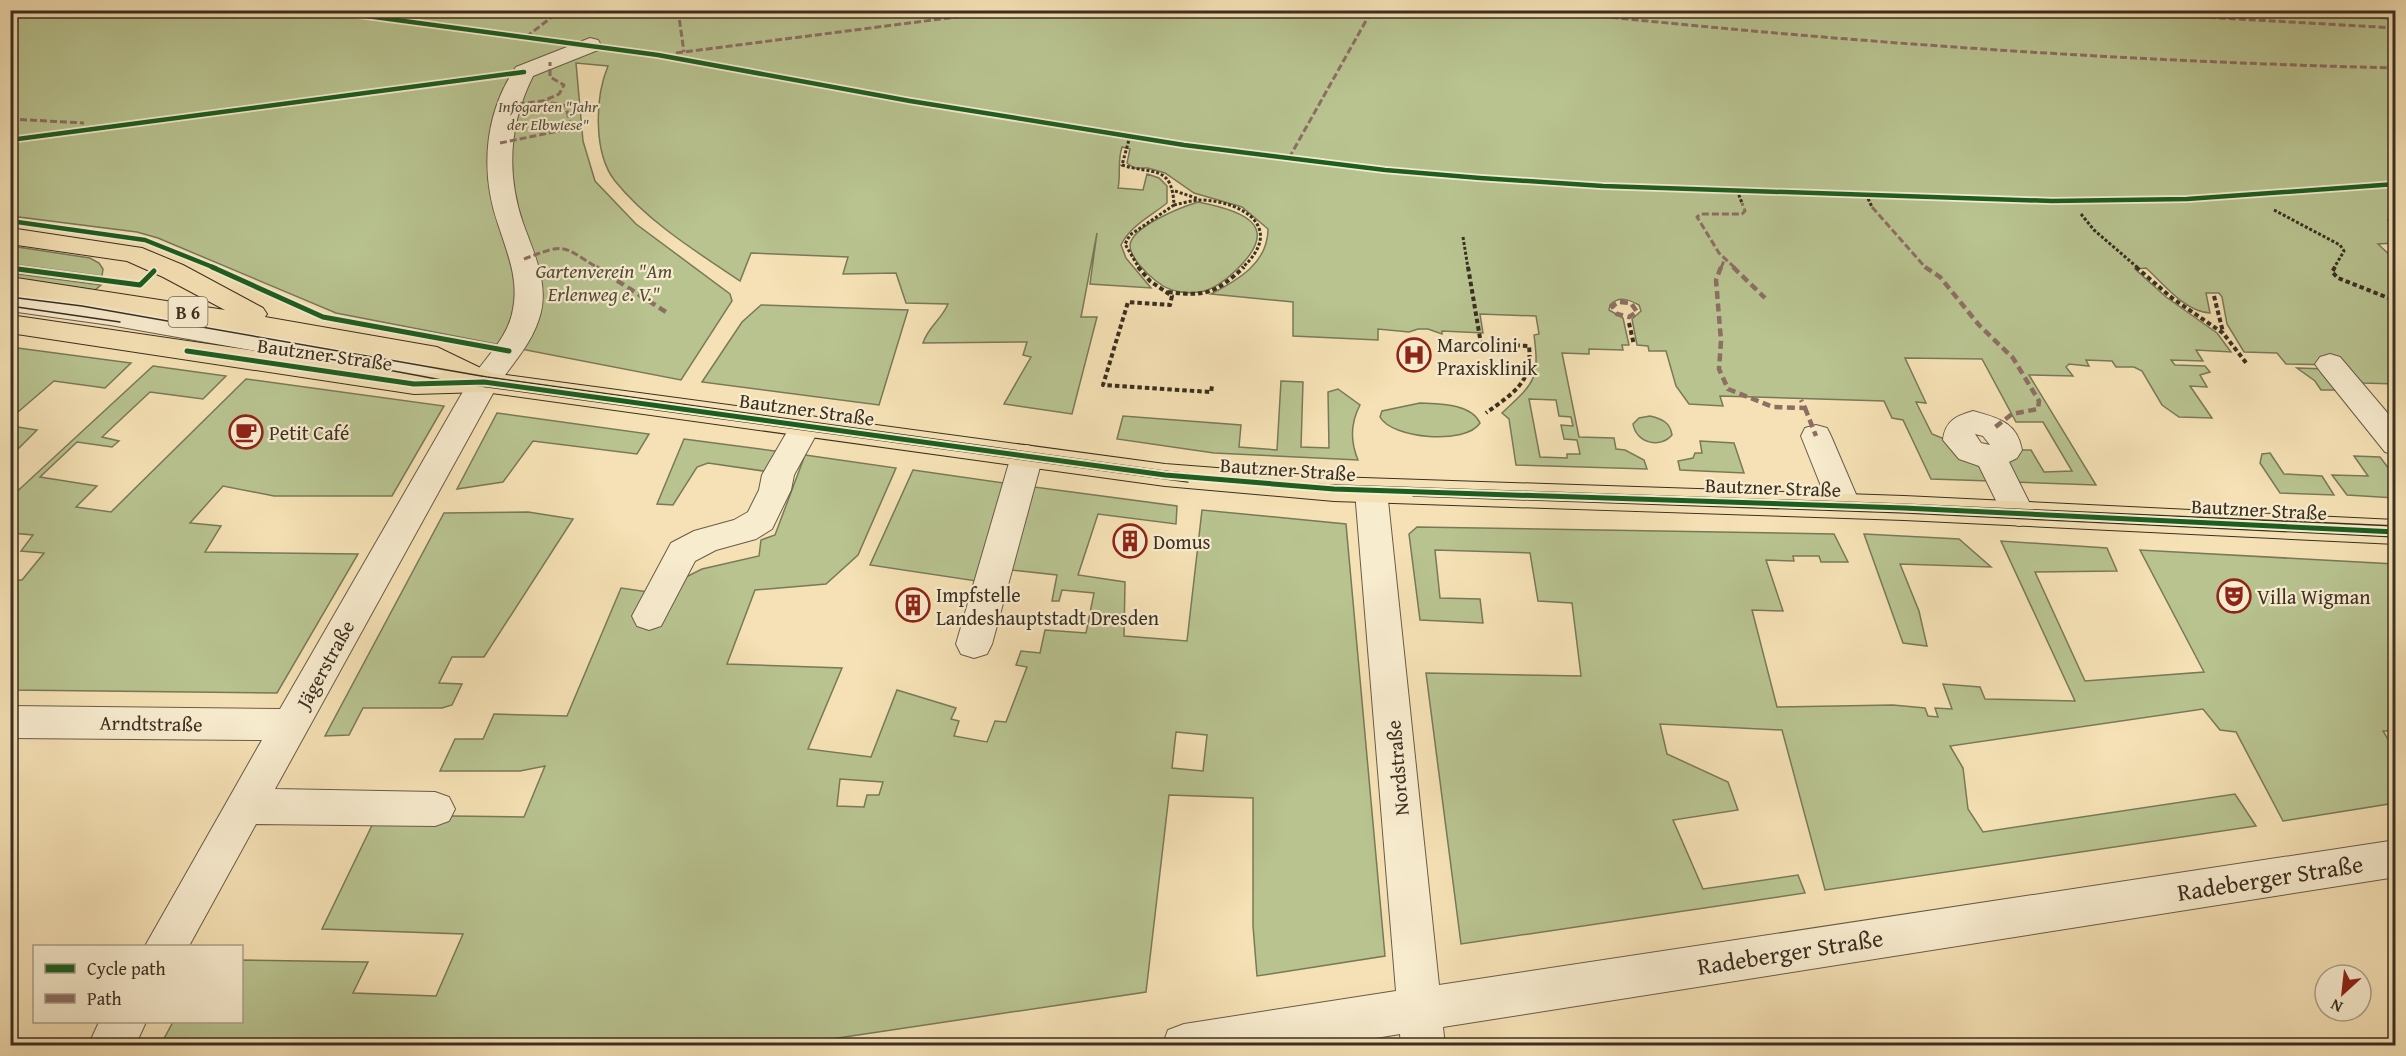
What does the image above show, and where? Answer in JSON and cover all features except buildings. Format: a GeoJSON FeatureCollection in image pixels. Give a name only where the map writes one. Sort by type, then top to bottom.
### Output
{"type":"FeatureCollection","features":[{"type":"Feature","properties":{"kind":"main road"},"geometry":{"type":"LineString","coordinates":[[10,236],[118,251],[141,257],[173,271],[278,327]]}},
{"type":"Feature","properties":{"kind":"main road"},"geometry":{"type":"LineString","coordinates":[[72,310],[98,297],[122,273],[124,264],[118,251]]}},
{"type":"Feature","properties":{"kind":"main road","name":"Bautzner Straße"},"geometry":{"type":"LineString","coordinates":[[10,285],[278,327],[436,357],[484,382]]}},
{"type":"Feature","properties":{"kind":"main road","name":"Bautzner Straße"},"geometry":{"type":"LineString","coordinates":[[13,317],[414,384],[484,382],[1165,475],[1277,486],[1845,506],[2396,531]]}},
{"type":"Feature","properties":{"kind":"street","name":"Jägerstraße"},"geometry":{"type":"LineString","coordinates":[[167,945],[484,382],[519,335],[529,303],[526,266],[505,208],[501,180],[502,122],[524,72],[590,45]]}},
{"type":"Feature","properties":{"kind":"street"},"geometry":{"type":"LineString","coordinates":[[13,317],[72,310],[484,382]]}},
{"type":"Feature","properties":{"kind":"street"},"geometry":{"type":"LineString","coordinates":[[2330,364],[2396,444]]}},
{"type":"Feature","properties":{"kind":"street"},"geometry":{"type":"LineString","coordinates":[[649,616],[683,552],[706,540],[744,530],[760,520],[775,490],[778,475],[806,426]]}},
{"type":"Feature","properties":{"kind":"street"},"geometry":{"type":"LineString","coordinates":[[1816,436],[1845,506]]}},
{"type":"Feature","properties":{"kind":"street"},"geometry":{"type":"LineString","coordinates":[[974,644],[1027,456]]}},
{"type":"Feature","properties":{"kind":"street"},"geometry":{"type":"LineString","coordinates":[[1991,458],[2019,514]]}},
{"type":"Feature","properties":{"kind":"street","name":"Nordstraße"},"geometry":{"type":"LineString","coordinates":[[1371,491],[1422,1028]]}},
{"type":"Feature","properties":{"kind":"street","name":"Arndtstraße"},"geometry":{"type":"LineString","coordinates":[[10,722],[291,725]]}},
{"type":"Feature","properties":{"kind":"street"},"geometry":{"type":"LineString","coordinates":[[245,806],[435,809]]}},
{"type":"Feature","properties":{"kind":"street","name":"Radeberger Straße"},"geometry":{"type":"LineString","coordinates":[[1184,1046],[1422,1028],[2396,858]]}},
{"type":"Feature","properties":{"kind":"street"},"geometry":{"type":"LineString","coordinates":[[110,1046],[123,1023]]}},
{"type":"Feature","properties":{"kind":"path"},"geometry":{"type":"LineString","coordinates":[[1130,136],[1122,165],[1162,174],[1172,182],[1175,191],[1174,205]]}},
{"type":"Feature","properties":{"kind":"path"},"geometry":{"type":"LineString","coordinates":[[1737,190],[1742,202]]}},
{"type":"Feature","properties":{"kind":"path"},"geometry":{"type":"LineString","coordinates":[[1165,291],[1201,295],[1236,275],[1251,261],[1260,248],[1263,234],[1257,221],[1243,210],[1199,200],[1175,191]]}},
{"type":"Feature","properties":{"kind":"path"},"geometry":{"type":"LineString","coordinates":[[1866,194],[1872,207]]}},
{"type":"Feature","properties":{"kind":"path"},"geometry":{"type":"LineString","coordinates":[[1199,200],[1174,205],[1130,235],[1125,244],[1138,266],[1157,287],[1173,296],[1170,305],[1128,302],[1122,327],[1114,341],[1103,385],[1211,392],[1212,386]]}},
{"type":"Feature","properties":{"kind":"path"},"geometry":{"type":"LineString","coordinates":[[2274,210],[2340,245],[2344,251],[2332,272],[2338,278],[2396,301]]}},
{"type":"Feature","properties":{"kind":"path"},"geometry":{"type":"LineString","coordinates":[[2081,214],[2094,230],[2172,298],[2223,333],[2247,364]]}},
{"type":"Feature","properties":{"kind":"path"},"geometry":{"type":"LineString","coordinates":[[1463,237],[1481,344],[1529,346],[1532,360],[1526,382],[1486,413]]}},
{"type":"Feature","properties":{"kind":"path"},"geometry":{"type":"LineString","coordinates":[[2214,296],[2223,333]]}},
{"type":"Feature","properties":{"kind":"path"},"geometry":{"type":"LineString","coordinates":[[1629,323],[1634,345]]}},
{"type":"Feature","properties":{"kind":"green space"},"geometry":{"type":"Polygon","coordinates":[[[2218,10],[2395,19],[2396,219],[2388,220],[2395,227],[2395,243],[2378,244],[2395,260],[2395,384],[2363,383],[2341,365],[2286,364],[2277,353],[2244,352],[2227,324],[2222,297],[2219,293],[2206,293],[2210,313],[2201,311],[2192,308],[2175,296],[2146,268],[2135,269],[2166,297],[2217,333],[2231,352],[2196,350],[2203,361],[2171,360],[2175,365],[2205,366],[2210,372],[2200,375],[2207,387],[2190,386],[2212,418],[2179,417],[2162,405],[2142,371],[2134,367],[2116,367],[2112,361],[2086,360],[2089,366],[2069,364],[2066,367],[2073,376],[2029,375],[2096,485],[2013,482],[2004,464],[2016,457],[2018,450],[2031,450],[2044,472],[2072,471],[2043,422],[2016,422],[1982,359],[1905,358],[1926,403],[1916,402],[1932,434],[1949,441],[1983,463],[1990,481],[1931,479],[1903,420],[1892,418],[1884,401],[1720,396],[1723,406],[1689,404],[1676,386],[1666,351],[1649,351],[1648,346],[1637,345],[1632,319],[1641,311],[1639,305],[1620,299],[1610,305],[1609,310],[1623,318],[1629,345],[1622,345],[1623,350],[1589,349],[1589,354],[1562,353],[1579,437],[1614,438],[1616,449],[1625,450],[1644,460],[1647,469],[1516,465],[1509,419],[1502,413],[1528,387],[1535,372],[1534,335],[1539,334],[1536,316],[1480,314],[1483,333],[1442,331],[1442,334],[1428,329],[1409,332],[1378,329],[1378,340],[1293,336],[1293,302],[1211,294],[1250,269],[1263,252],[1268,229],[1242,207],[1194,193],[1165,173],[1148,168],[1134,168],[1127,163],[1130,149],[1122,147],[1118,188],[1143,190],[1147,174],[1159,178],[1167,186],[1167,203],[1135,227],[1121,245],[1126,258],[1151,288],[1090,284],[1097,233],[1081,317],[1097,317],[1072,414],[1004,404],[1031,357],[1023,355],[1027,342],[923,343],[948,304],[906,303],[896,273],[843,274],[848,257],[751,253],[740,281],[658,223],[642,210],[615,181],[603,156],[598,125],[601,93],[608,66],[576,63],[583,141],[595,181],[636,224],[730,294],[732,301],[681,380],[336,313],[158,238],[137,232],[11,216],[11,11],[2218,10]],[[1529,399],[1540,457],[1567,458],[1567,454],[1580,454],[1577,440],[1564,439],[1561,425],[1573,426],[1571,417],[1559,416],[1556,400],[1529,399]]]}},
{"type":"Feature","properties":{"kind":"green space"},"geometry":{"type":"Polygon","coordinates":[[[1198,202],[1230,210],[1243,216],[1252,223],[1257,232],[1256,243],[1249,256],[1218,285],[1199,292],[1176,291],[1161,284],[1148,274],[1136,260],[1130,245],[1139,231],[1148,224],[1198,202]]]}},
{"type":"Feature","properties":{"kind":"green space"},"geometry":{"type":"Polygon","coordinates":[[[11,246],[90,258],[99,263],[103,269],[102,276],[11,264],[11,246]]]}},
{"type":"Feature","properties":{"kind":"green space"},"geometry":{"type":"Polygon","coordinates":[[[11,273],[101,285],[95,290],[11,279],[11,273]]]}},
{"type":"Feature","properties":{"kind":"green space"},"geometry":{"type":"Polygon","coordinates":[[[761,305],[908,310],[879,405],[702,382],[742,322],[761,305]]]}},
{"type":"Feature","properties":{"kind":"green space"},"geometry":{"type":"Polygon","coordinates":[[[10,347],[131,363],[105,388],[54,381],[11,418],[10,347]]]}},
{"type":"Feature","properties":{"kind":"green space"},"geometry":{"type":"Polygon","coordinates":[[[153,366],[226,376],[203,399],[150,392],[102,437],[119,441],[112,447],[77,442],[40,477],[97,486],[76,507],[111,512],[246,379],[444,406],[392,496],[274,496],[223,486],[190,523],[221,526],[205,552],[358,554],[277,693],[11,690],[11,580],[22,580],[44,553],[21,551],[33,535],[11,533],[11,516],[16,510],[11,509],[11,497],[153,366]]]}},
{"type":"Feature","properties":{"kind":"green space"},"geometry":{"type":"Polygon","coordinates":[[[2297,368],[2327,369],[2344,390],[2321,390],[2315,381],[2297,368]]]}},
{"type":"Feature","properties":{"kind":"green space"},"geometry":{"type":"Polygon","coordinates":[[[1281,381],[1303,382],[1301,447],[1329,448],[1328,392],[1338,389],[1360,405],[1353,432],[1358,460],[1214,453],[1117,439],[1123,416],[1241,425],[1239,447],[1277,450],[1281,381]]]}},
{"type":"Feature","properties":{"kind":"green space"},"geometry":{"type":"Polygon","coordinates":[[[1420,403],[1445,404],[1462,408],[1476,416],[1480,423],[1472,430],[1445,437],[1413,434],[1399,430],[1387,424],[1380,417],[1382,411],[1420,403]]]}},
{"type":"Feature","properties":{"kind":"green space"},"geometry":{"type":"Polygon","coordinates":[[[497,413],[649,434],[637,454],[533,441],[503,482],[457,489],[497,413]]]}},
{"type":"Feature","properties":{"kind":"green space"},"geometry":{"type":"Polygon","coordinates":[[[1650,416],[1665,422],[1672,435],[1661,442],[1643,440],[1635,431],[1633,424],[1639,418],[1650,416]]]}},
{"type":"Feature","properties":{"kind":"green space"},"geometry":{"type":"Polygon","coordinates":[[[10,426],[37,430],[11,456],[10,426]]]}},
{"type":"Feature","properties":{"kind":"green space"},"geometry":{"type":"Polygon","coordinates":[[[684,439],[782,452],[770,472],[708,463],[697,467],[673,505],[657,504],[684,439]]]}},
{"type":"Feature","properties":{"kind":"green space"},"geometry":{"type":"Polygon","coordinates":[[[1700,441],[1734,443],[1744,473],[1680,470],[1678,461],[1693,458],[1695,453],[1702,453],[1700,441]]]}},
{"type":"Feature","properties":{"kind":"green space"},"geometry":{"type":"Polygon","coordinates":[[[2270,453],[2284,474],[2322,476],[2334,495],[2280,493],[2260,463],[2262,454],[2270,453]]]}},
{"type":"Feature","properties":{"kind":"green space"},"geometry":{"type":"Polygon","coordinates":[[[805,455],[896,468],[858,555],[826,584],[755,590],[727,664],[842,668],[808,749],[871,757],[897,690],[956,708],[951,719],[959,721],[954,736],[987,742],[995,721],[1006,722],[1027,667],[1016,665],[1021,651],[1040,653],[1045,630],[1086,633],[1094,593],[1062,590],[1059,601],[1052,601],[1057,575],[1003,569],[1027,486],[1177,506],[1176,524],[1098,514],[1078,575],[1125,582],[1124,636],[1187,641],[1202,510],[1346,524],[1385,956],[1257,976],[1253,926],[1253,798],[1169,795],[1146,992],[791,1045],[160,1046],[172,1023],[243,1023],[243,960],[368,962],[353,993],[436,996],[463,934],[322,929],[377,815],[524,817],[545,766],[520,771],[440,771],[455,739],[483,739],[494,714],[567,716],[621,588],[676,596],[686,577],[702,569],[759,556],[761,540],[775,535],[805,455]],[[1176,732],[1172,768],[1203,771],[1207,735],[1176,732]],[[840,779],[837,806],[864,807],[867,795],[879,795],[883,782],[840,779]]]}},
{"type":"Feature","properties":{"kind":"green space"},"geometry":{"type":"Polygon","coordinates":[[[2354,456],[2380,457],[2395,477],[2395,498],[2347,495],[2332,475],[2368,476],[2354,456]]]}},
{"type":"Feature","properties":{"kind":"green space"},"geometry":{"type":"Polygon","coordinates":[[[913,470],[1011,484],[983,582],[870,565],[913,470]]]}},
{"type":"Feature","properties":{"kind":"green space"},"geometry":{"type":"Polygon","coordinates":[[[528,512],[573,519],[484,657],[452,657],[439,683],[462,684],[452,705],[442,708],[363,708],[349,735],[325,736],[444,513],[528,512]]]}},
{"type":"Feature","properties":{"kind":"green space"},"geometry":{"type":"Polygon","coordinates":[[[1417,527],[1834,534],[1848,562],[1821,562],[1819,556],[1793,556],[1794,561],[1766,560],[1783,611],[1752,610],[1777,707],[1893,705],[1925,708],[1928,716],[1938,717],[1935,708],[1952,709],[1943,684],[1980,687],[1985,699],[2075,701],[2001,541],[2107,548],[2117,571],[2035,572],[2085,681],[2204,672],[2140,550],[2395,564],[2395,731],[2383,731],[2395,751],[2395,803],[2283,821],[2236,732],[2220,730],[2203,709],[1950,746],[1963,768],[1968,809],[1983,832],[2235,794],[2256,826],[1825,890],[1782,730],[1660,724],[1667,754],[1728,782],[1738,810],[1673,820],[1703,889],[1798,875],[1805,893],[1461,944],[1426,673],[1581,676],[1572,603],[1538,601],[1530,553],[1435,550],[1440,598],[1480,599],[1483,623],[1420,620],[1409,534],[1417,527]]]}},
{"type":"Feature","properties":{"kind":"green space"},"geometry":{"type":"Polygon","coordinates":[[[1864,534],[1959,539],[1991,567],[1900,564],[1919,611],[1927,646],[1903,643],[1864,534]]]}},
{"type":"Feature","properties":{"kind":"water"},"geometry":{"type":"Polygon","coordinates":[[[2218,10],[2395,10],[2395,19],[2218,11],[2218,10]]]}},
{"type":"Feature","properties":{"kind":"tram line"},"geometry":{"type":"LineString","coordinates":[[10,297],[82,306],[487,377],[1164,471],[1277,483],[1901,504],[2396,526]]}},
{"type":"Feature","properties":{"kind":"tram line"},"geometry":{"type":"LineString","coordinates":[[10,306],[120,322]]}},
{"type":"Feature","properties":{"kind":"tram line"},"geometry":{"type":"LineString","coordinates":[[324,358],[458,383],[1188,482]]}},
{"type":"Feature","properties":{"kind":"tram line"},"geometry":{"type":"LineString","coordinates":[[1413,496],[1906,513],[2396,537]]}},
{"type":"Feature","properties":{"kind":"marked path"},"geometry":{"type":"LineString","coordinates":[[526,37],[561,10]]}},
{"type":"Feature","properties":{"kind":"marked path"},"geometry":{"type":"LineString","coordinates":[[678,10],[684,52]]}},
{"type":"Feature","properties":{"kind":"marked path"},"geometry":{"type":"LineString","coordinates":[[676,53],[956,17],[991,10]]}},
{"type":"Feature","properties":{"kind":"marked path"},"geometry":{"type":"LineString","coordinates":[[1289,158],[1372,10]]}},
{"type":"Feature","properties":{"kind":"marked path"},"geometry":{"type":"LineString","coordinates":[[1542,10],[1648,22],[1968,50],[2182,61],[2396,68]]}},
{"type":"Feature","properties":{"kind":"marked path"},"geometry":{"type":"LineString","coordinates":[[2079,10],[2396,28]]}},
{"type":"Feature","properties":{"kind":"marked path"},"geometry":{"type":"LineString","coordinates":[[500,143],[559,131],[570,124],[566,106],[543,101],[559,94],[564,85],[550,77],[550,62]]}},
{"type":"Feature","properties":{"kind":"marked path"},"geometry":{"type":"LineString","coordinates":[[508,105],[543,101]]}},
{"type":"Feature","properties":{"kind":"marked path"},"geometry":{"type":"LineString","coordinates":[[10,119],[84,123]]}},
{"type":"Feature","properties":{"kind":"marked path"},"geometry":{"type":"LineString","coordinates":[[1742,203],[1745,211],[1742,214],[1701,214],[1697,217],[1719,253],[1765,298]]}},
{"type":"Feature","properties":{"kind":"marked path"},"geometry":{"type":"LineString","coordinates":[[1872,207],[1914,257],[1940,277],[1979,325],[2013,358],[2039,401],[2038,409],[2012,414],[1994,428]]}},
{"type":"Feature","properties":{"kind":"marked path"},"geometry":{"type":"LineString","coordinates":[[524,259],[556,247],[568,249],[666,312]]}},
{"type":"Feature","properties":{"kind":"marked path"},"geometry":{"type":"LineString","coordinates":[[1725,258],[1716,280],[1719,292],[1721,341],[1719,369],[1728,389],[1773,407],[1805,408],[1801,400]]}},
{"type":"Feature","properties":{"kind":"marked path"},"geometry":{"type":"LineString","coordinates":[[1620,302],[1631,303],[1637,312],[1629,317],[1617,314],[1612,306],[1620,302]]}},
{"type":"Feature","properties":{"kind":"marked path"},"geometry":{"type":"LineString","coordinates":[[1805,408],[1816,436]]}},
{"type":"Feature","properties":{"kind":"cycle path"},"geometry":{"type":"LineString","coordinates":[[322,10],[658,55],[910,101],[1184,145],[1385,170],[1480,178],[1603,186],[2052,201],[2187,199],[2396,184]]}},
{"type":"Feature","properties":{"kind":"cycle path"},"geometry":{"type":"LineString","coordinates":[[10,140],[524,72]]}},
{"type":"Feature","properties":{"kind":"cycle path"},"geometry":{"type":"LineString","coordinates":[[10,221],[145,240],[183,254],[323,317],[509,351]]}},
{"type":"Feature","properties":{"kind":"cycle path"},"geometry":{"type":"LineString","coordinates":[[10,268],[140,285],[154,271]]}},
{"type":"Feature","properties":{"kind":"cycle path"},"geometry":{"type":"LineString","coordinates":[[187,351],[414,384],[484,382],[1165,475],[1334,489],[1904,508],[2396,532]]}},
{"type":"Feature","properties":{"kind":"place","name":"Marcolini Praxisklinik"},"geometry":{"type":"Point","coordinates":[1414,355]}},
{"type":"Feature","properties":{"kind":"place","name":"Petit Café"},"geometry":{"type":"Point","coordinates":[246,432]}},
{"type":"Feature","properties":{"kind":"place","name":"Domus"},"geometry":{"type":"Point","coordinates":[1130,541]}},
{"type":"Feature","properties":{"kind":"place","name":"Villa Wigman"},"geometry":{"type":"Point","coordinates":[2234,596]}},
{"type":"Feature","properties":{"kind":"place","name":"Impfstelle Landeshauptstadt Dresden"},"geometry":{"type":"Point","coordinates":[913,605]}},
{"type":"Feature","properties":{"kind":"park label","name":"Infogarten \"Jahr der Elbwiese\""},"geometry":{"type":"Point","coordinates":[548,115]}},
{"type":"Feature","properties":{"kind":"park label","name":"Gartenverein \"Am Erlenweg e. V.\""},"geometry":{"type":"Point","coordinates":[604,282]}}]}
